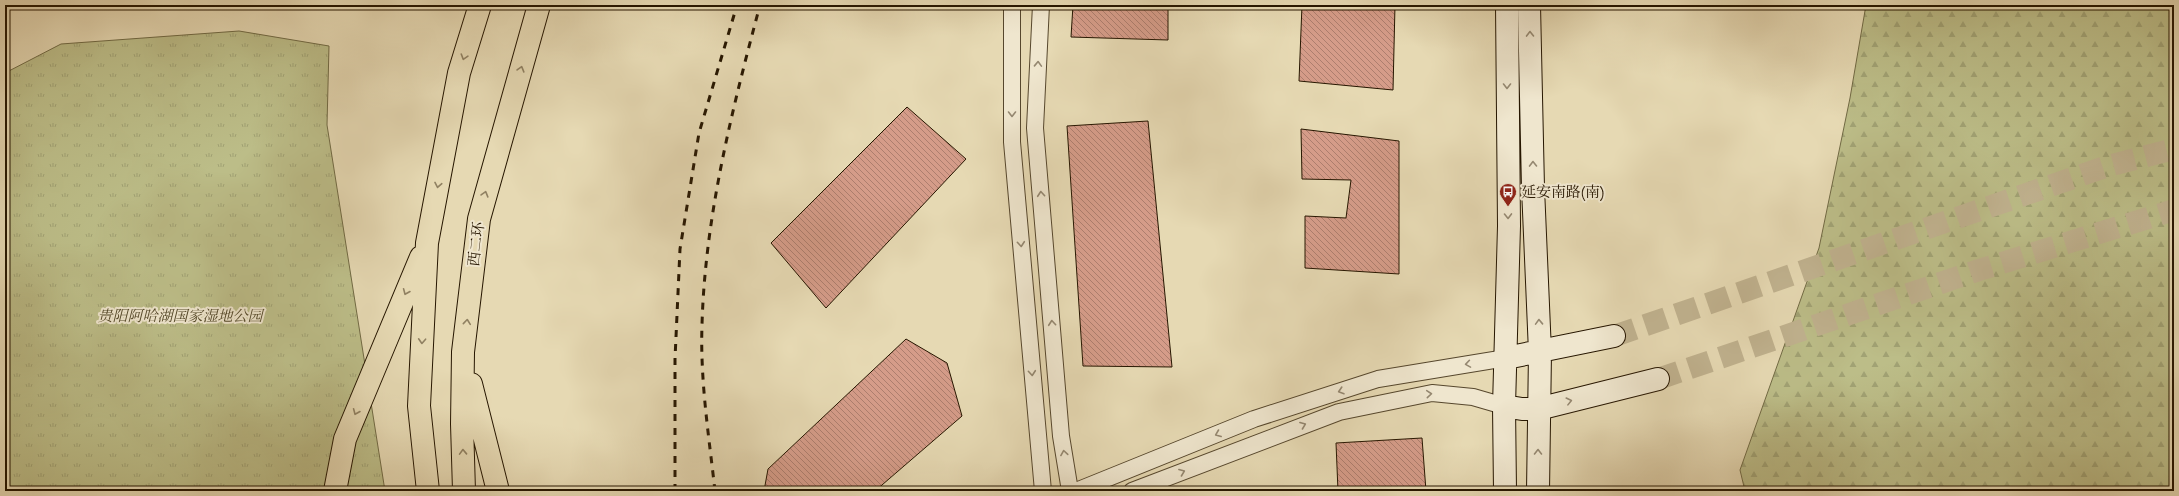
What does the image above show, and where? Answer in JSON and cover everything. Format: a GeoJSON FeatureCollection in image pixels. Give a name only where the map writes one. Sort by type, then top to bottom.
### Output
{"type":"FeatureCollection","features":[{"type":"Feature","properties":{"kind":"highway","name":"西二环"},"geometry":{"type":"LineString","coordinates":[[464,491],[462,424],[463,352],[478,219],[539,5]]}},
{"type":"Feature","properties":{"kind":"highway"},"geometry":{"type":"LineString","coordinates":[[428,491],[419,406],[426,243],[459,73],[477,10]]}},
{"type":"Feature","properties":{"kind":"highway"},"geometry":{"type":"LineString","coordinates":[[335,491],[346,439],[426,243]]}},
{"type":"Feature","properties":{"kind":"highway"},"geometry":{"type":"LineString","coordinates":[[463,352],[485,447],[498,491]]}},
{"type":"Feature","properties":{"kind":"street"},"geometry":{"type":"LineString","coordinates":[[1012,5],[1012,142],[1043,491]]}},
{"type":"Feature","properties":{"kind":"street"},"geometry":{"type":"LineString","coordinates":[[1041,5],[1035,128],[1062,436],[1070,491]]}},
{"type":"Feature","properties":{"kind":"street"},"geometry":{"type":"LineString","coordinates":[[1505,491],[1504,406],[1509,226],[1507,5]]}},
{"type":"Feature","properties":{"kind":"street"},"geometry":{"type":"LineString","coordinates":[[1529,5],[1533,188],[1540,352],[1538,491]]}},
{"type":"Feature","properties":{"kind":"street"},"geometry":{"type":"LineString","coordinates":[[1076,491],[1254,420],[1378,379],[1540,352],[1614,336]]}},
{"type":"Feature","properties":{"kind":"street"},"geometry":{"type":"LineString","coordinates":[[1132,491],[1339,412],[1366,406],[1432,393],[1473,397],[1522,410],[1538,408],[1658,379]]}},
{"type":"Feature","properties":{"kind":"green space"},"geometry":{"type":"Polygon","coordinates":[[[1866,5],[2174,5],[2174,491],[1745,491],[1740,470],[1819,248],[1850,98],[1866,5]]]}},
{"type":"Feature","properties":{"kind":"green space","name":"贵阳阿哈湖国家湿地公园"},"geometry":{"type":"Polygon","coordinates":[[[239,31],[329,46],[327,125],[385,491],[5,491],[5,73],[61,44],[239,31]]]}},
{"type":"Feature","properties":{"kind":"building"},"geometry":{"type":"Polygon","coordinates":[[[1073,5],[1168,5],[1168,40],[1071,37],[1073,5]]]}},
{"type":"Feature","properties":{"kind":"building"},"geometry":{"type":"Polygon","coordinates":[[[1302,5],[1395,5],[1393,90],[1299,81],[1302,5]]]}},
{"type":"Feature","properties":{"kind":"building"},"geometry":{"type":"Polygon","coordinates":[[[907,107],[966,159],[826,308],[771,243],[907,107]]]}},
{"type":"Feature","properties":{"kind":"building"},"geometry":{"type":"Polygon","coordinates":[[[1148,121],[1172,367],[1083,366],[1067,126],[1148,121]]]}},
{"type":"Feature","properties":{"kind":"building"},"geometry":{"type":"Polygon","coordinates":[[[1301,129],[1399,141],[1399,274],[1305,268],[1305,216],[1346,218],[1351,180],[1302,179],[1301,129]]]}},
{"type":"Feature","properties":{"kind":"building"},"geometry":{"type":"Polygon","coordinates":[[[906,339],[947,363],[962,416],[875,491],[764,491],[768,469],[906,339]]]}},
{"type":"Feature","properties":{"kind":"building"},"geometry":{"type":"Polygon","coordinates":[[[1422,438],[1426,491],[1338,491],[1336,443],[1422,438]]]}},
{"type":"Feature","properties":{"kind":"tunnel"},"geometry":{"type":"LineString","coordinates":[[1614,336],[2108,166],[2174,149]]}},
{"type":"Feature","properties":{"kind":"tunnel"},"geometry":{"type":"LineString","coordinates":[[1658,379],[1979,270],[2174,210]]}},
{"type":"Feature","properties":{"kind":"railway"},"geometry":{"type":"LineString","coordinates":[[675,491],[675,359],[680,249],[699,133],[737,5]]}},
{"type":"Feature","properties":{"kind":"railway"},"geometry":{"type":"LineString","coordinates":[[715,491],[702,367],[704,284],[714,204],[730,124],[760,5]]}},
{"type":"Feature","properties":{"kind":"place","name":"延安南路(南)"},"geometry":{"type":"Point","coordinates":[1508,207]}}]}
